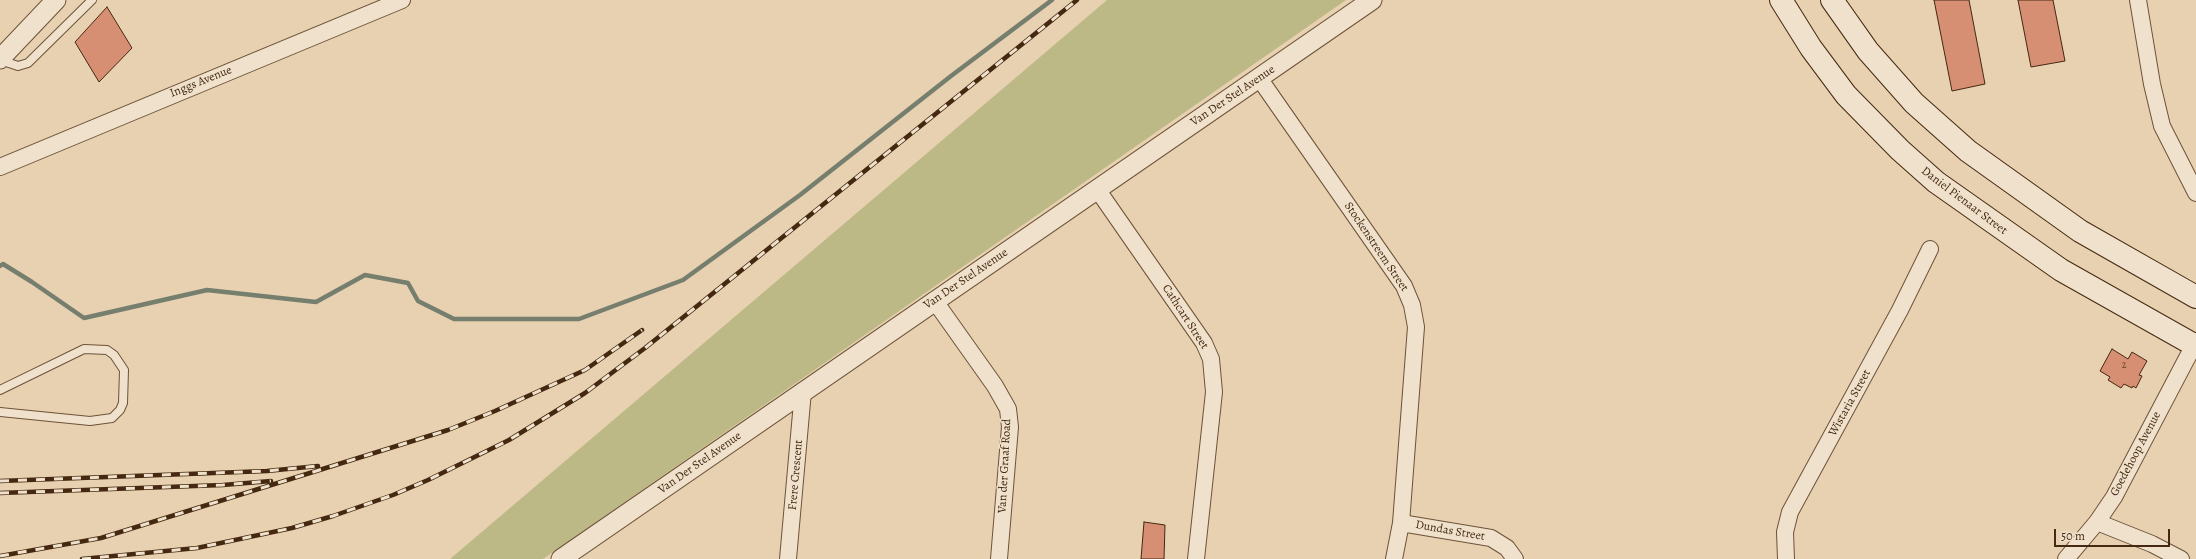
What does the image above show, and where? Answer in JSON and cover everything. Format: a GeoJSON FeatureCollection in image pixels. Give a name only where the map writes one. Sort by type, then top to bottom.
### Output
{"type":"FeatureCollection","features":[{"type":"Feature","properties":{"kind":"main road","name":"Daniel Pienaar Street"},"geometry":{"type":"LineString","coordinates":[[1781,0],[1811,48],[1846,94],[1900,150],[1936,182],[2061,270],[2195,344]]}},
{"type":"Feature","properties":{"kind":"main road"},"geometry":{"type":"LineString","coordinates":[[1832,0],[1868,51],[1914,103],[1968,151],[2080,231],[2196,297]]}},
{"type":"Feature","properties":{"kind":"street"},"geometry":{"type":"LineString","coordinates":[[0,60],[56,0]]}},
{"type":"Feature","properties":{"kind":"street","name":"Inggs Avenue"},"geometry":{"type":"LineString","coordinates":[[0,166],[402,0]]}},
{"type":"Feature","properties":{"kind":"street","name":"Van Der Stel Avenue"},"geometry":{"type":"LineString","coordinates":[[561,559],[934,300],[1372,0]]}},
{"type":"Feature","properties":{"kind":"street"},"geometry":{"type":"LineString","coordinates":[[2138,0],[2162,126],[2196,193]]}},
{"type":"Feature","properties":{"kind":"street","name":"Stockenstreem Street"},"geometry":{"type":"LineString","coordinates":[[1259,78],[1404,286],[1412,305],[1416,327],[1401,523],[1394,559]]}},
{"type":"Feature","properties":{"kind":"street","name":"Cathcart Street"},"geometry":{"type":"LineString","coordinates":[[1097,189],[1204,343],[1211,359],[1214,392],[1196,559]]}},
{"type":"Feature","properties":{"kind":"street","name":"Wistaria Street"},"geometry":{"type":"LineString","coordinates":[[1786,559],[1785,532],[1790,512],[1900,310],[1930,249]]}},
{"type":"Feature","properties":{"kind":"street","name":"Van der Graaf Road"},"geometry":{"type":"LineString","coordinates":[[934,300],[995,386],[1008,409],[1010,427],[999,559]]}},
{"type":"Feature","properties":{"kind":"street","name":"Goedehoop Avenue"},"geometry":{"type":"LineString","coordinates":[[2066,559],[2097,522],[2114,497],[2195,344]]}},
{"type":"Feature","properties":{"kind":"street","name":"Frere Crescent"},"geometry":{"type":"LineString","coordinates":[[788,559],[804,391]]}},
{"type":"Feature","properties":{"kind":"street"},"geometry":{"type":"LineString","coordinates":[[2097,522],[2152,544],[2181,559]]}},
{"type":"Feature","properties":{"kind":"street","name":"Dundas Street"},"geometry":{"type":"LineString","coordinates":[[1401,523],[1491,538],[1507,548],[1515,559]]}},
{"type":"Feature","properties":{"kind":"lane"},"geometry":{"type":"LineString","coordinates":[[0,60],[18,66],[28,63],[92,0]]}},
{"type":"Feature","properties":{"kind":"lane"},"geometry":{"type":"LineString","coordinates":[[0,390],[84,348],[95,348],[110,352],[120,362],[124,370],[123,403],[120,410],[112,418],[90,422],[0,412]]}},
{"type":"Feature","properties":{"kind":"shaded area"},"geometry":{"type":"Polygon","coordinates":[[[1107,0],[1346,0],[543,559],[450,559],[1107,0]]]}},
{"type":"Feature","properties":{"kind":"building"},"geometry":{"type":"Polygon","coordinates":[[[1934,0],[1969,0],[1985,84],[1952,91],[1934,0]]]}},
{"type":"Feature","properties":{"kind":"building"},"geometry":{"type":"Polygon","coordinates":[[[2018,0],[2053,0],[2065,61],[2031,67],[2018,0]]]}},
{"type":"Feature","properties":{"kind":"building"},"geometry":{"type":"Polygon","coordinates":[[[107,7],[132,48],[99,82],[75,42],[107,7]]]}},
{"type":"Feature","properties":{"kind":"building"},"geometry":{"type":"Polygon","coordinates":[[[2112,349],[2128,359],[2132,352],[2147,361],[2139,375],[2142,376],[2136,388],[2133,386],[2132,388],[2124,384],[2121,388],[2108,380],[2110,377],[2100,371],[2112,349]]]}},
{"type":"Feature","properties":{"kind":"building"},"geometry":{"type":"Polygon","coordinates":[[[1144,522],[1165,525],[1164,559],[1141,559],[1144,522]]]}},
{"type":"Feature","properties":{"kind":"waterway"},"geometry":{"type":"LineString","coordinates":[[0,266],[3,264],[84,318],[207,290],[316,302],[365,275],[408,283],[418,301],[454,319],[579,319],[683,280],[800,195],[951,76],[1052,0]]}},
{"type":"Feature","properties":{"kind":"railway"},"geometry":{"type":"LineString","coordinates":[[82,559],[197,548],[292,528],[333,516],[393,495],[428,480],[509,440],[585,393],[645,348],[1077,0]]}},
{"type":"Feature","properties":{"kind":"railway"},"geometry":{"type":"LineString","coordinates":[[0,556],[101,538],[448,430],[495,411],[585,370],[642,330]]}},
{"type":"Feature","properties":{"kind":"railway"},"geometry":{"type":"LineString","coordinates":[[0,481],[267,471],[318,466]]}},
{"type":"Feature","properties":{"kind":"railway"},"geometry":{"type":"LineString","coordinates":[[0,493],[223,485],[271,481]]}}]}
